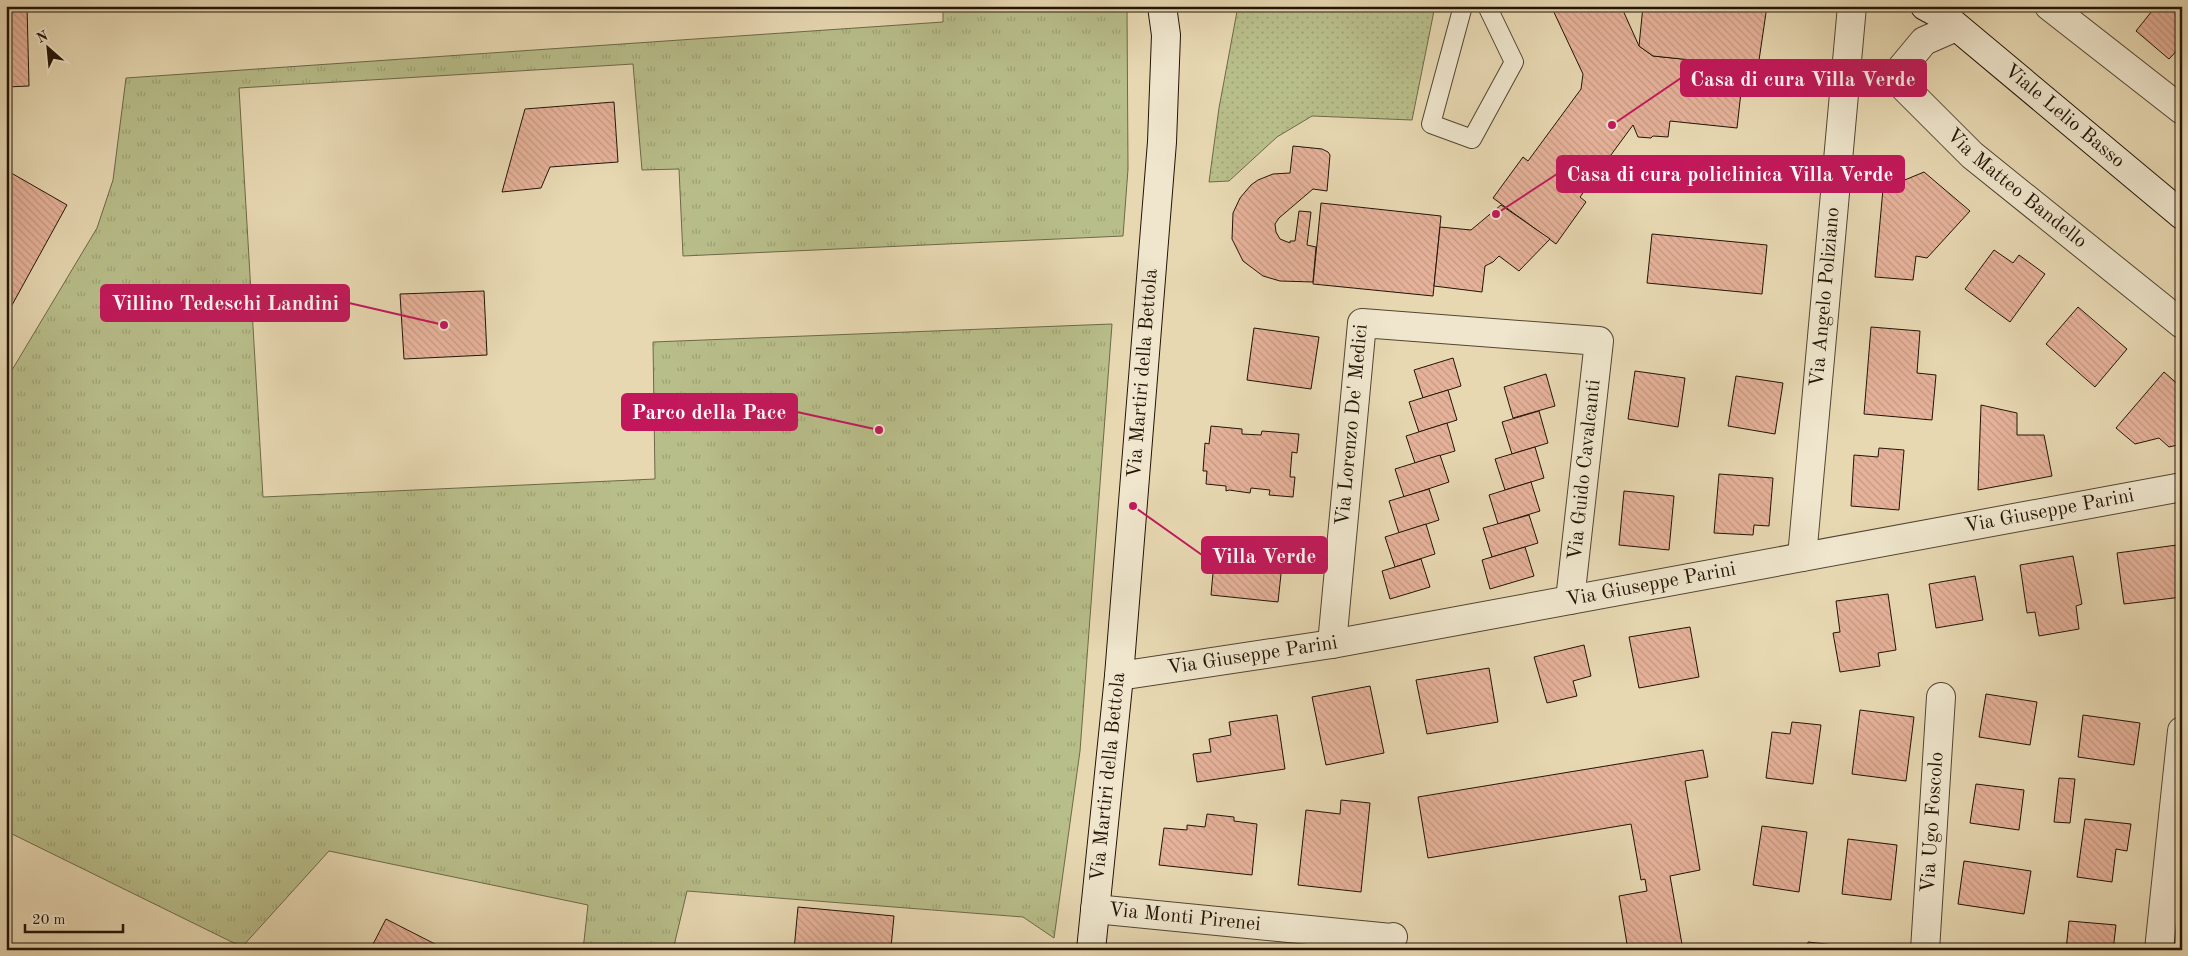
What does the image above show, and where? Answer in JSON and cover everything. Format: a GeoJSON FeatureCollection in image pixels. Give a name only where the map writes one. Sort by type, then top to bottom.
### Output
{"type":"FeatureCollection","features":[{"type":"Feature","properties":{"kind":"street","name":"Via Martiri della Bettola"},"geometry":{"type":"LineString","coordinates":[[1091,950],[1119,676],[1162,142],[1166,35],[1162,6]]}},
{"type":"Feature","properties":{"kind":"street","name":"Via Martiri della Bettola"},"geometry":{"type":"LineString","coordinates":[[1166,35],[1176,6]]}},
{"type":"Feature","properties":{"kind":"street","name":"Via Angelo Poliziano"},"geometry":{"type":"LineString","coordinates":[[1802,556],[1852,6]]}},
{"type":"Feature","properties":{"kind":"street"},"geometry":{"type":"LineString","coordinates":[[2049,6],[2182,110]]}},
{"type":"Feature","properties":{"kind":"street"},"geometry":{"type":"LineString","coordinates":[[1846,80],[1894,76],[1924,41],[1940,14]]}},
{"type":"Feature","properties":{"kind":"street","name":"Viale Lelio Basso"},"geometry":{"type":"LineString","coordinates":[[1940,14],[2182,215]]}},
{"type":"Feature","properties":{"kind":"street","name":"Via Matteo Bandello"},"geometry":{"type":"LineString","coordinates":[[1894,76],[1972,155],[2182,324]]}},
{"type":"Feature","properties":{"kind":"street","name":"Via Lorenzo De' Medici"},"geometry":{"type":"LineString","coordinates":[[1332,644],[1362,323],[1599,341]]}},
{"type":"Feature","properties":{"kind":"street","name":"Via Guido Cavalcanti"},"geometry":{"type":"LineString","coordinates":[[1570,600],[1599,341]]}},
{"type":"Feature","properties":{"kind":"street","name":"Via Giuseppe Parini"},"geometry":{"type":"LineString","coordinates":[[1119,676],[1332,644],[2182,487]]}},
{"type":"Feature","properties":{"kind":"street","name":"Via Ugo Foscolo"},"geometry":{"type":"LineString","coordinates":[[1925,950],[1942,696]]}},
{"type":"Feature","properties":{"kind":"street"},"geometry":{"type":"LineString","coordinates":[[2159,950],[2182,731]]}},
{"type":"Feature","properties":{"kind":"street","name":"Via Monti Pirenei"},"geometry":{"type":"LineString","coordinates":[[1095,909],[1382,938],[1393,937]]}},
{"type":"Feature","properties":{"kind":"lane"},"geometry":{"type":"LineString","coordinates":[[1463,6],[1430,124],[1472,139],[1514,62],[1487,6]]}},
{"type":"Feature","properties":{"kind":"green space"},"geometry":{"type":"Polygon","coordinates":[[[943,6],[1127,6],[1128,169],[1123,236],[683,256],[679,169],[642,170],[633,64],[239,88],[263,497],[655,479],[653,342],[1112,324],[1080,751],[1054,938],[1023,917],[687,891],[673,950],[583,950],[588,905],[329,851],[242,947],[6,831],[6,380],[97,228],[113,180],[126,78],[943,22],[943,6]]]}},
{"type":"Feature","properties":{"kind":"green space"},"geometry":{"type":"Polygon","coordinates":[[[1238,6],[1435,6],[1412,120],[1312,116],[1277,137],[1229,181],[1209,182],[1219,108],[1238,6]]]}},
{"type":"Feature","properties":{"kind":"building"},"geometry":{"type":"Polygon","coordinates":[[[6,6],[27,6],[29,86],[6,87],[6,6]]]}},
{"type":"Feature","properties":{"kind":"building"},"geometry":{"type":"Polygon","coordinates":[[[1551,6],[1621,6],[1639,46],[1653,56],[1744,65],[1737,128],[1670,121],[1668,137],[1653,136],[1651,138],[1638,137],[1633,125],[1580,197],[1586,202],[1556,244],[1493,198],[1523,157],[1528,161],[1581,89],[1583,74],[1551,6]]]}},
{"type":"Feature","properties":{"kind":"building"},"geometry":{"type":"Polygon","coordinates":[[[1643,6],[1767,6],[1758,67],[1653,56],[1639,46],[1643,6]]]}},
{"type":"Feature","properties":{"kind":"building"},"geometry":{"type":"Polygon","coordinates":[[[2156,6],[2182,6],[2182,45],[2169,59],[2136,31],[2156,6]]]}},
{"type":"Feature","properties":{"kind":"building"},"geometry":{"type":"Polygon","coordinates":[[[614,102],[618,162],[550,167],[541,188],[502,192],[525,109],[614,102]]]}},
{"type":"Feature","properties":{"kind":"building"},"geometry":{"type":"Polygon","coordinates":[[[1293,146],[1322,149],[1330,155],[1327,191],[1313,189],[1279,218],[1275,224],[1276,232],[1280,239],[1290,243],[1290,241],[1295,241],[1299,211],[1311,212],[1307,245],[1316,247],[1313,282],[1280,281],[1263,276],[1243,261],[1232,239],[1233,213],[1240,198],[1258,180],[1273,174],[1290,173],[1293,146]]]}},
{"type":"Feature","properties":{"kind":"building"},"geometry":{"type":"Polygon","coordinates":[[[6,170],[67,205],[6,316],[6,170]]]}},
{"type":"Feature","properties":{"kind":"building"},"geometry":{"type":"Polygon","coordinates":[[[1924,172],[1970,211],[1927,258],[1916,256],[1913,280],[1875,277],[1883,189],[1924,172]]]}},
{"type":"Feature","properties":{"kind":"building"},"geometry":{"type":"Polygon","coordinates":[[[1321,203],[1441,216],[1433,296],[1313,284],[1321,203]]]}},
{"type":"Feature","properties":{"kind":"building"},"geometry":{"type":"Polygon","coordinates":[[[1501,205],[1550,239],[1519,271],[1499,256],[1485,266],[1482,292],[1434,286],[1440,227],[1471,230],[1501,205]]]}},
{"type":"Feature","properties":{"kind":"building"},"geometry":{"type":"Polygon","coordinates":[[[1652,234],[1767,245],[1762,294],[1647,283],[1652,234]]]}},
{"type":"Feature","properties":{"kind":"building"},"geometry":{"type":"Polygon","coordinates":[[[1994,250],[2013,263],[2019,255],[2045,274],[2010,322],[1965,289],[1994,250]]]}},
{"type":"Feature","properties":{"kind":"building"},"geometry":{"type":"Polygon","coordinates":[[[484,291],[487,355],[404,359],[400,294],[484,291]]]}},
{"type":"Feature","properties":{"kind":"building"},"geometry":{"type":"Polygon","coordinates":[[[2078,307],[2127,349],[2095,387],[2046,344],[2078,307]]]}},
{"type":"Feature","properties":{"kind":"building"},"geometry":{"type":"Polygon","coordinates":[[[1871,327],[1920,331],[1917,373],[1936,375],[1932,420],[1864,414],[1871,327]]]}},
{"type":"Feature","properties":{"kind":"building"},"geometry":{"type":"Polygon","coordinates":[[[1254,328],[1319,337],[1311,389],[1247,380],[1254,328]]]}},
{"type":"Feature","properties":{"kind":"building"},"geometry":{"type":"Polygon","coordinates":[[[1453,358],[1461,386],[1423,398],[1414,370],[1453,358]]]}},
{"type":"Feature","properties":{"kind":"building"},"geometry":{"type":"Polygon","coordinates":[[[1635,371],[1685,378],[1678,427],[1628,419],[1635,371]]]}},
{"type":"Feature","properties":{"kind":"building"},"geometry":{"type":"Polygon","coordinates":[[[2164,372],[2182,388],[2182,444],[2169,447],[2159,438],[2135,444],[2116,428],[2164,372]]]}},
{"type":"Feature","properties":{"kind":"building"},"geometry":{"type":"Polygon","coordinates":[[[1546,374],[1555,406],[1513,418],[1504,387],[1546,374]]]}},
{"type":"Feature","properties":{"kind":"building"},"geometry":{"type":"Polygon","coordinates":[[[1736,376],[1783,383],[1775,434],[1728,426],[1736,376]]]}},
{"type":"Feature","properties":{"kind":"building"},"geometry":{"type":"Polygon","coordinates":[[[1448,390],[1457,420],[1419,432],[1409,402],[1448,390]]]}},
{"type":"Feature","properties":{"kind":"building"},"geometry":{"type":"Polygon","coordinates":[[[1981,405],[2017,413],[2017,435],[2044,435],[2052,476],[1978,490],[1981,405]]]}},
{"type":"Feature","properties":{"kind":"building"},"geometry":{"type":"Polygon","coordinates":[[[1539,411],[1548,443],[1512,454],[1502,422],[1539,411]]]}},
{"type":"Feature","properties":{"kind":"building"},"geometry":{"type":"Polygon","coordinates":[[[1447,423],[1455,451],[1415,463],[1406,436],[1447,423]]]}},
{"type":"Feature","properties":{"kind":"building"},"geometry":{"type":"Polygon","coordinates":[[[1211,426],[1242,429],[1242,434],[1261,435],[1262,431],[1299,434],[1297,453],[1292,452],[1290,477],[1295,477],[1293,497],[1269,495],[1270,490],[1251,488],[1250,493],[1226,491],[1226,486],[1206,484],[1207,471],[1203,471],[1205,443],[1209,444],[1211,426]]]}},
{"type":"Feature","properties":{"kind":"building"},"geometry":{"type":"Polygon","coordinates":[[[1535,447],[1544,478],[1505,490],[1495,459],[1535,447]]]}},
{"type":"Feature","properties":{"kind":"building"},"geometry":{"type":"Polygon","coordinates":[[[1879,448],[1904,450],[1899,510],[1851,506],[1854,455],[1878,457],[1879,448]]]}},
{"type":"Feature","properties":{"kind":"building"},"geometry":{"type":"Polygon","coordinates":[[[1440,455],[1449,482],[1404,497],[1395,469],[1440,455]]]}},
{"type":"Feature","properties":{"kind":"building"},"geometry":{"type":"Polygon","coordinates":[[[1719,474],[1773,478],[1769,526],[1754,525],[1753,535],[1714,533],[1719,474]]]}},
{"type":"Feature","properties":{"kind":"building"},"geometry":{"type":"Polygon","coordinates":[[[1531,482],[1540,511],[1498,524],[1489,495],[1531,482]]]}},
{"type":"Feature","properties":{"kind":"building"},"geometry":{"type":"Polygon","coordinates":[[[1429,489],[1439,520],[1399,533],[1389,501],[1429,489]]]}},
{"type":"Feature","properties":{"kind":"building"},"geometry":{"type":"Polygon","coordinates":[[[1624,491],[1674,496],[1669,550],[1619,545],[1624,491]]]}},
{"type":"Feature","properties":{"kind":"building"},"geometry":{"type":"Polygon","coordinates":[[[1529,515],[1538,543],[1492,557],[1483,528],[1529,515]]]}},
{"type":"Feature","properties":{"kind":"building"},"geometry":{"type":"Polygon","coordinates":[[[1426,524],[1435,554],[1395,567],[1385,537],[1426,524]]]}},
{"type":"Feature","properties":{"kind":"building"},"geometry":{"type":"Polygon","coordinates":[[[1216,540],[1284,546],[1278,602],[1211,595],[1216,540]]]}},
{"type":"Feature","properties":{"kind":"building"},"geometry":{"type":"Polygon","coordinates":[[[2177,545],[2182,597],[2124,604],[2117,553],[2177,545]]]}},
{"type":"Feature","properties":{"kind":"building"},"geometry":{"type":"Polygon","coordinates":[[[1525,547],[1534,576],[1490,589],[1482,560],[1525,547]]]}},
{"type":"Feature","properties":{"kind":"building"},"geometry":{"type":"Polygon","coordinates":[[[2073,556],[2082,604],[2076,606],[2079,629],[2039,636],[2035,612],[2027,613],[2020,565],[2073,556]]]}},
{"type":"Feature","properties":{"kind":"building"},"geometry":{"type":"Polygon","coordinates":[[[1421,559],[1430,587],[1390,599],[1382,571],[1421,559]]]}},
{"type":"Feature","properties":{"kind":"building"},"geometry":{"type":"Polygon","coordinates":[[[1975,576],[1983,620],[1936,628],[1929,584],[1975,576]]]}},
{"type":"Feature","properties":{"kind":"building"},"geometry":{"type":"Polygon","coordinates":[[[1888,594],[1896,650],[1878,653],[1880,666],[1840,672],[1833,633],[1840,632],[1836,601],[1888,594]]]}},
{"type":"Feature","properties":{"kind":"building"},"geometry":{"type":"Polygon","coordinates":[[[1690,627],[1699,677],[1639,688],[1629,637],[1690,627]]]}},
{"type":"Feature","properties":{"kind":"building"},"geometry":{"type":"Polygon","coordinates":[[[1584,645],[1591,676],[1573,681],[1577,696],[1547,703],[1534,657],[1584,645]]]}},
{"type":"Feature","properties":{"kind":"building"},"geometry":{"type":"Polygon","coordinates":[[[1489,668],[1498,722],[1427,734],[1416,680],[1489,668]]]}},
{"type":"Feature","properties":{"kind":"building"},"geometry":{"type":"Polygon","coordinates":[[[1370,686],[1384,753],[1326,765],[1312,697],[1370,686]]]}},
{"type":"Feature","properties":{"kind":"building"},"geometry":{"type":"Polygon","coordinates":[[[1986,694],[2037,702],[2030,745],[1979,737],[1986,694]]]}},
{"type":"Feature","properties":{"kind":"building"},"geometry":{"type":"Polygon","coordinates":[[[1860,710],[1914,717],[1906,781],[1852,774],[1860,710]]]}},
{"type":"Feature","properties":{"kind":"building"},"geometry":{"type":"Polygon","coordinates":[[[1277,715],[1285,769],[1197,782],[1193,754],[1211,752],[1209,739],[1231,735],[1229,722],[1277,715]]]}},
{"type":"Feature","properties":{"kind":"building"},"geometry":{"type":"Polygon","coordinates":[[[2083,715],[2140,723],[2134,765],[2078,757],[2083,715]]]}},
{"type":"Feature","properties":{"kind":"building"},"geometry":{"type":"Polygon","coordinates":[[[1792,722],[1821,725],[1813,784],[1766,778],[1772,732],[1790,734],[1792,722]]]}},
{"type":"Feature","properties":{"kind":"building"},"geometry":{"type":"Polygon","coordinates":[[[1703,750],[1708,777],[1685,781],[1700,870],[1670,876],[1683,950],[1628,950],[1619,896],[1647,891],[1645,879],[1641,880],[1631,824],[1428,858],[1418,797],[1703,750]]]}},
{"type":"Feature","properties":{"kind":"building"},"geometry":{"type":"Polygon","coordinates":[[[2059,778],[2075,779],[2070,823],[2054,822],[2059,778]]]}},
{"type":"Feature","properties":{"kind":"building"},"geometry":{"type":"Polygon","coordinates":[[[1976,784],[2024,790],[2019,830],[1970,823],[1976,784]]]}},
{"type":"Feature","properties":{"kind":"building"},"geometry":{"type":"Polygon","coordinates":[[[1341,800],[1370,803],[1361,892],[1298,885],[1306,810],[1340,814],[1341,800]]]}},
{"type":"Feature","properties":{"kind":"building"},"geometry":{"type":"Polygon","coordinates":[[[1207,814],[1234,817],[1234,821],[1257,824],[1252,875],[1159,865],[1164,828],[1187,830],[1187,825],[1205,827],[1207,814]]]}},
{"type":"Feature","properties":{"kind":"building"},"geometry":{"type":"Polygon","coordinates":[[[2085,819],[2131,824],[2127,851],[2116,849],[2112,882],[2077,877],[2085,819]]]}},
{"type":"Feature","properties":{"kind":"building"},"geometry":{"type":"Polygon","coordinates":[[[1762,826],[1807,832],[1799,892],[1753,885],[1762,826]]]}},
{"type":"Feature","properties":{"kind":"building"},"geometry":{"type":"Polygon","coordinates":[[[1848,839],[1897,845],[1891,900],[1842,894],[1848,839]]]}},
{"type":"Feature","properties":{"kind":"building"},"geometry":{"type":"Polygon","coordinates":[[[1964,861],[2031,871],[2024,914],[1958,904],[1964,861]]]}},
{"type":"Feature","properties":{"kind":"building"},"geometry":{"type":"Polygon","coordinates":[[[798,907],[894,916],[891,947],[901,950],[794,950],[798,907]]]}},
{"type":"Feature","properties":{"kind":"building"},"geometry":{"type":"Polygon","coordinates":[[[386,919],[435,944],[432,950],[370,950],[386,919]]]}},
{"type":"Feature","properties":{"kind":"building"},"geometry":{"type":"Polygon","coordinates":[[[2069,921],[2116,925],[2113,950],[2066,950],[2069,921]]]}},
{"type":"Feature","properties":{"kind":"building"},"geometry":{"type":"Polygon","coordinates":[[[1808,942],[1881,950],[1807,950],[1808,942]]]}},
{"type":"Feature","properties":{"kind":"place","name":"Casa di cura Villa Verde"},"geometry":{"type":"Point","coordinates":[1612,125]}},
{"type":"Feature","properties":{"kind":"place","name":"Casa di cura policlinica Villa Verde"},"geometry":{"type":"Point","coordinates":[1496,214]}},
{"type":"Feature","properties":{"kind":"place","name":"Villino Tedeschi Landini"},"geometry":{"type":"Point","coordinates":[444,325]}},
{"type":"Feature","properties":{"kind":"place","name":"Parco della Pace"},"geometry":{"type":"Point","coordinates":[879,430]}},
{"type":"Feature","properties":{"kind":"place","name":"Villa Verde"},"geometry":{"type":"Point","coordinates":[1133,506]}}]}
